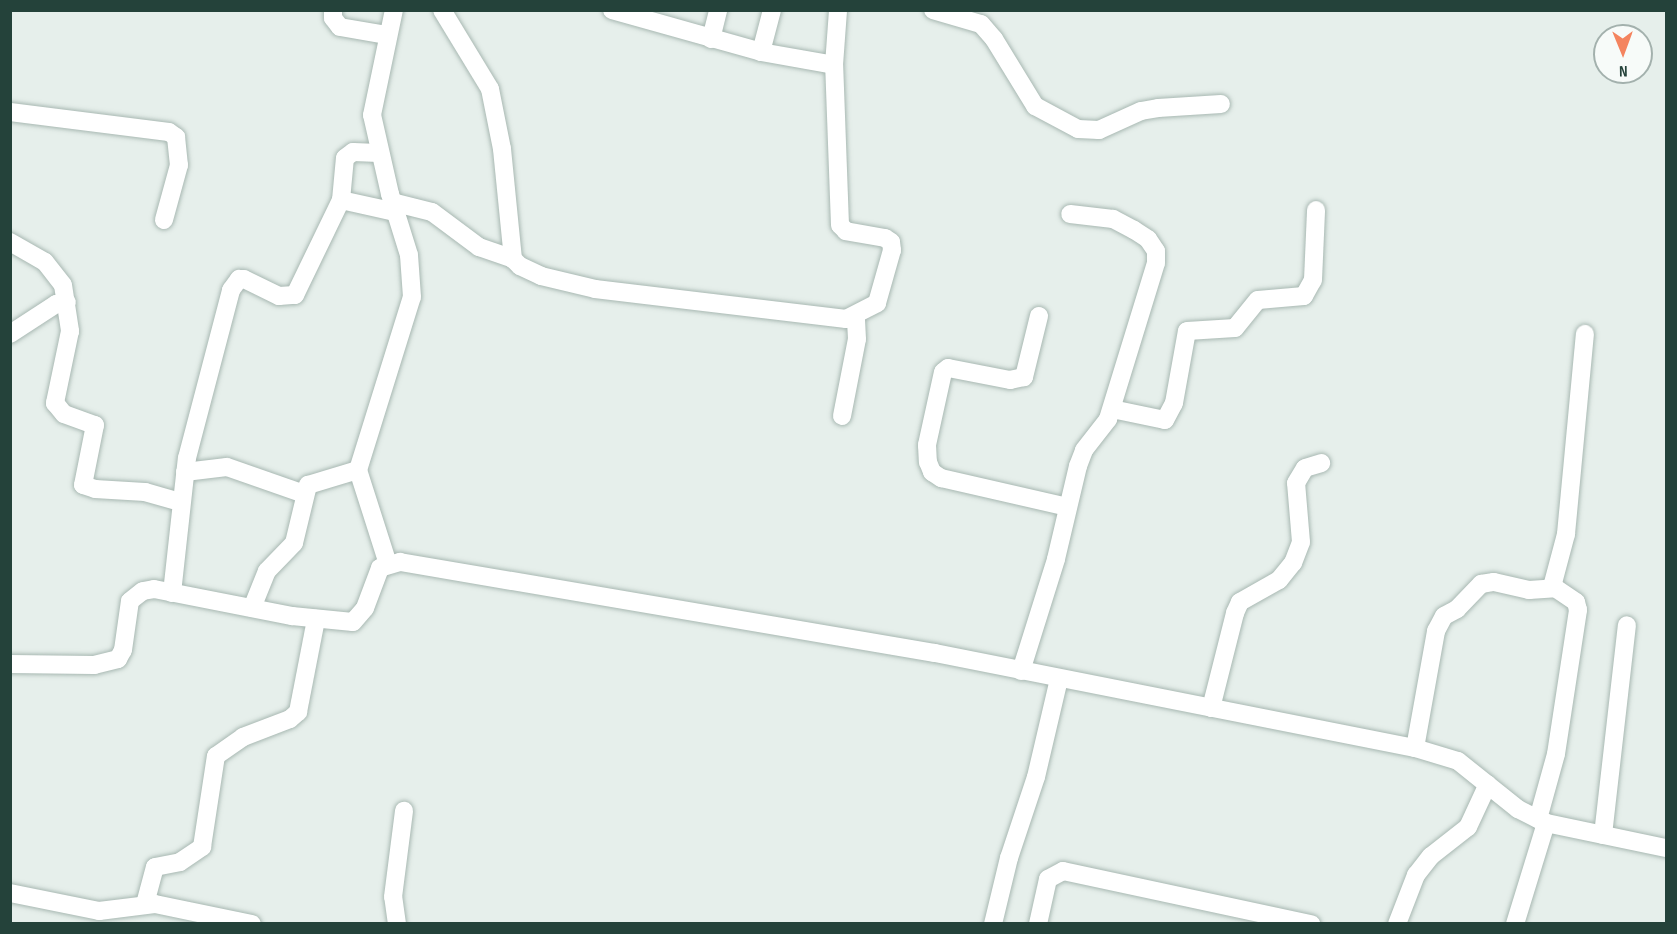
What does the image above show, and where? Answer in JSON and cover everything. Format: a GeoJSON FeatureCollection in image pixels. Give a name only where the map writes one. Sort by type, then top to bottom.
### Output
{"type":"FeatureCollection","features":[{"type":"Feature","properties":{"kind":"street"},"geometry":{"type":"LineString","coordinates":[[333,10],[336,25],[340,27],[387,35]]}},
{"type":"Feature","properties":{"kind":"street"},"geometry":{"type":"LineString","coordinates":[[388,564],[358,470],[412,297],[409,255],[379,153],[372,115],[394,10]]}},
{"type":"Feature","properties":{"kind":"street"},"geometry":{"type":"LineString","coordinates":[[442,10],[490,89],[502,149],[513,260]]}},
{"type":"Feature","properties":{"kind":"street"},"geometry":{"type":"LineString","coordinates":[[612,10],[654,17],[711,39],[761,52],[834,65]]}},
{"type":"Feature","properties":{"kind":"street"},"geometry":{"type":"LineString","coordinates":[[711,39],[718,10]]}},
{"type":"Feature","properties":{"kind":"street"},"geometry":{"type":"LineString","coordinates":[[761,52],[772,10]]}},
{"type":"Feature","properties":{"kind":"street"},"geometry":{"type":"LineString","coordinates":[[341,200],[432,212],[479,247],[513,260],[541,276],[595,289],[815,317],[856,317],[877,303],[892,250],[891,242],[885,238],[846,231],[840,225],[834,65],[838,10]]}},
{"type":"Feature","properties":{"kind":"street"},"geometry":{"type":"LineString","coordinates":[[933,10],[981,24],[994,39],[1035,106],[1078,129],[1099,130],[1141,111],[1158,108],[1221,104]]}},
{"type":"Feature","properties":{"kind":"street"},"geometry":{"type":"LineString","coordinates":[[10,112],[169,132],[176,137],[178,165],[164,220]]}},
{"type":"Feature","properties":{"kind":"street"},"geometry":{"type":"LineString","coordinates":[[172,593],[185,472],[231,290],[239,279],[244,279],[279,296],[296,295],[341,200],[347,154],[379,153]]}},
{"type":"Feature","properties":{"kind":"street"},"geometry":{"type":"LineString","coordinates":[[1112,409],[1165,420],[1174,403],[1187,331],[1235,328],[1258,300],[1304,296],[1313,280],[1316,210]]}},
{"type":"Feature","properties":{"kind":"street"},"geometry":{"type":"LineString","coordinates":[[1020,671],[1084,450],[1104,427],[1112,409],[1156,263],[1156,251],[1148,239],[1113,219],[1070,214]]}},
{"type":"Feature","properties":{"kind":"street"},"geometry":{"type":"LineString","coordinates":[[10,242],[56,272],[67,302],[69,339],[55,403],[64,414],[94,425],[83,485],[145,492],[180,502]]}},
{"type":"Feature","properties":{"kind":"street"},"geometry":{"type":"LineString","coordinates":[[10,334],[56,304],[67,302]]}},
{"type":"Feature","properties":{"kind":"street"},"geometry":{"type":"LineString","coordinates":[[1039,316],[1024,378],[1010,380],[948,368],[943,372],[927,445],[928,462],[932,472],[941,478],[1068,507]]}},
{"type":"Feature","properties":{"kind":"street"},"geometry":{"type":"LineString","coordinates":[[842,416],[857,339],[856,317]]}},
{"type":"Feature","properties":{"kind":"street"},"geometry":{"type":"LineString","coordinates":[[1555,588],[1555,570],[1566,534],[1586,334]]}},
{"type":"Feature","properties":{"kind":"street"},"geometry":{"type":"LineString","coordinates":[[1211,708],[1234,612],[1240,602],[1280,580],[1293,563],[1301,542],[1296,483],[1305,468],[1321,464]]}},
{"type":"Feature","properties":{"kind":"street"},"geometry":{"type":"LineString","coordinates":[[185,472],[226,467],[303,494]]}},
{"type":"Feature","properties":{"kind":"street"},"geometry":{"type":"LineString","coordinates":[[252,608],[267,571],[294,543],[303,494],[308,485],[317,480],[358,470]]}},
{"type":"Feature","properties":{"kind":"street"},"geometry":{"type":"LineString","coordinates":[[10,664],[108,664],[118,659],[123,650],[127,608],[136,595],[154,589],[316,619],[353,622],[365,608],[376,575],[388,564],[413,564],[804,629],[1415,748],[1458,760],[1518,809],[1542,821],[1666,848]]}},
{"type":"Feature","properties":{"kind":"street"},"geometry":{"type":"LineString","coordinates":[[1415,748],[1436,631],[1444,616],[1457,609],[1481,584],[1529,590],[1555,588],[1570,596],[1578,610],[1556,754],[1542,821],[1515,924]]}},
{"type":"Feature","properties":{"kind":"street"},"geometry":{"type":"LineString","coordinates":[[145,904],[154,867],[186,859],[202,847],[216,756],[243,737],[291,719],[298,712],[316,619]]}},
{"type":"Feature","properties":{"kind":"street"},"geometry":{"type":"LineString","coordinates":[[1604,835],[1627,625]]}},
{"type":"Feature","properties":{"kind":"street"},"geometry":{"type":"LineString","coordinates":[[993,924],[1009,858],[1036,777],[1059,679]]}},
{"type":"Feature","properties":{"kind":"street"},"geometry":{"type":"LineString","coordinates":[[1397,924],[1416,875],[1431,856],[1467,827],[1488,784]]}},
{"type":"Feature","properties":{"kind":"street"},"geometry":{"type":"LineString","coordinates":[[397,924],[393,897],[404,811]]}},
{"type":"Feature","properties":{"kind":"street"},"geometry":{"type":"LineString","coordinates":[[1038,924],[1048,879],[1063,871],[1311,924]]}},
{"type":"Feature","properties":{"kind":"street"},"geometry":{"type":"LineString","coordinates":[[10,893],[99,911],[145,904],[199,919],[252,924]]}}]}
